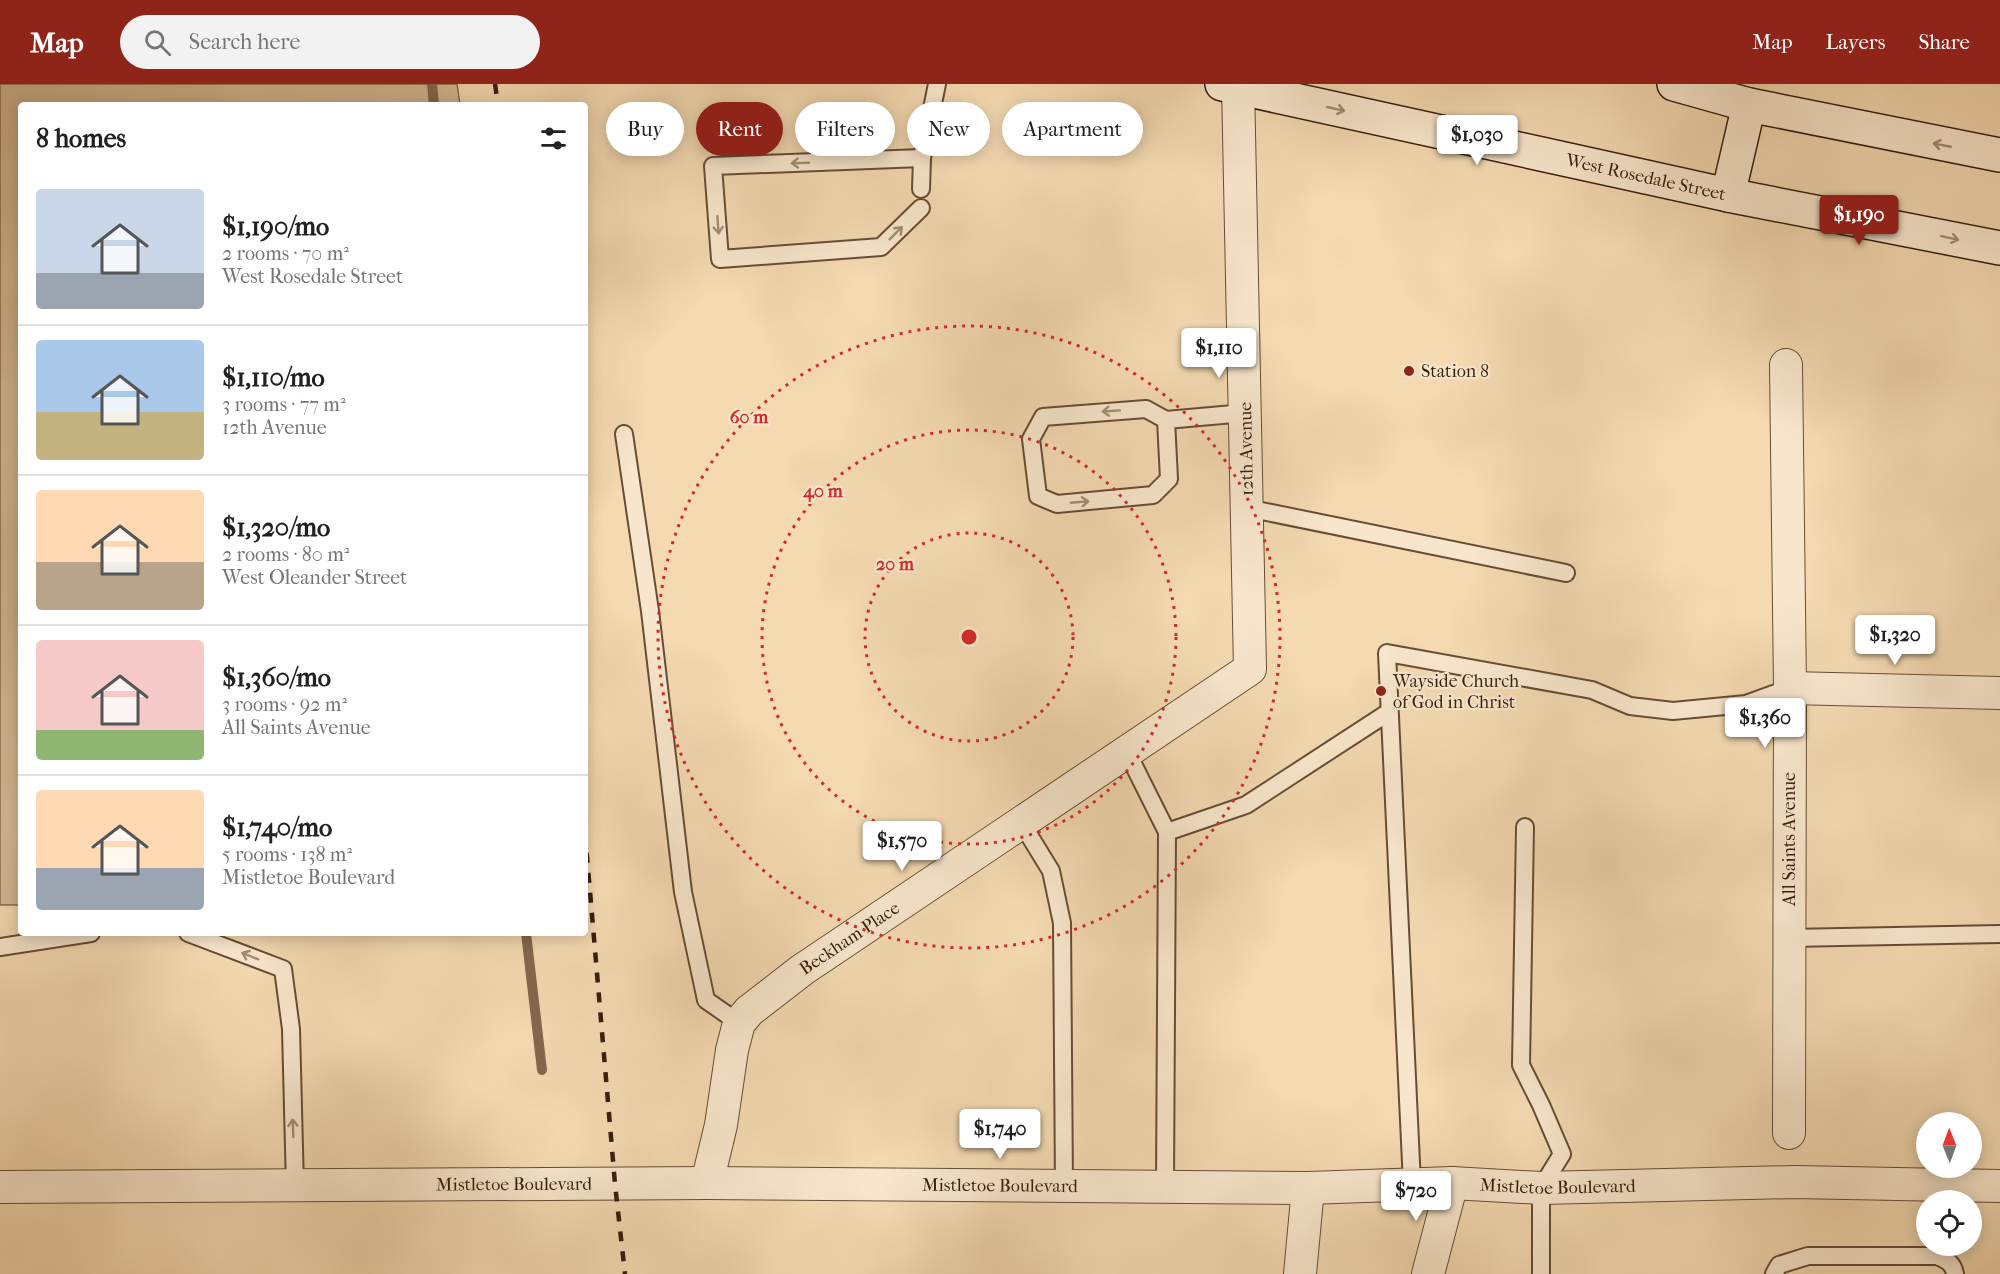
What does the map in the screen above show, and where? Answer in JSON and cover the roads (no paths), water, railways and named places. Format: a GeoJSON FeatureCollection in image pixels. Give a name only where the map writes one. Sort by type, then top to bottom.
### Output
{"type":"FeatureCollection","features":[{"type":"Feature","properties":{"kind":"main road"},"geometry":{"type":"LineString","coordinates":[[1674,84],[1749,105],[2000,155]]}},
{"type":"Feature","properties":{"kind":"main road","name":"West Rosedale Street"},"geometry":{"type":"LineString","coordinates":[[1232,85],[1728,195],[2000,248]]}},
{"type":"Feature","properties":{"kind":"main road"},"geometry":{"type":"LineString","coordinates":[[1728,195],[1749,105]]}},
{"type":"Feature","properties":{"kind":"street","name":"12th Avenue"},"geometry":{"type":"LineString","coordinates":[[1232,85],[1245,413],[1250,669]]}},
{"type":"Feature","properties":{"kind":"street","name":"All Saints Avenue"},"geometry":{"type":"LineString","coordinates":[[1786,365],[1790,688],[1789,1133]]}},
{"type":"Feature","properties":{"kind":"street","name":"Beckham Place"},"geometry":{"type":"LineString","coordinates":[[739,1023],[749,1011],[802,970],[1250,669]]}},
{"type":"Feature","properties":{"kind":"street"},"geometry":{"type":"LineString","coordinates":[[1790,688],[2000,693]]}},
{"type":"Feature","properties":{"kind":"street"},"geometry":{"type":"LineString","coordinates":[[707,1183],[721,1125],[732,1050],[739,1023]]}},
{"type":"Feature","properties":{"kind":"street","name":"Mistletoe Boulevard"},"geometry":{"type":"LineString","coordinates":[[0,1187],[707,1183],[1308,1188],[1452,1183],[1541,1188],[1796,1182],[2000,1186]]}},
{"type":"Feature","properties":{"kind":"street"},"geometry":{"type":"LineString","coordinates":[[1428,1274],[1452,1183]]}},
{"type":"Feature","properties":{"kind":"street"},"geometry":{"type":"LineString","coordinates":[[1300,1274],[1308,1188]]}},
{"type":"Feature","properties":{"kind":"lane"},"geometry":{"type":"LineString","coordinates":[[921,189],[921,158],[937,84]]}},
{"type":"Feature","properties":{"kind":"lane"},"geometry":{"type":"LineString","coordinates":[[921,158],[713,166],[720,259],[881,247],[921,208]]}},
{"type":"Feature","properties":{"kind":"lane"},"geometry":{"type":"LineString","coordinates":[[1166,420],[1169,479],[1153,495],[1057,504],[1038,496],[1031,439],[1043,417],[1146,409],[1166,420],[1245,413]]}},
{"type":"Feature","properties":{"kind":"lane"},"geometry":{"type":"LineString","coordinates":[[624,434],[650,611],[683,892],[706,1000],[739,1023]]}},
{"type":"Feature","properties":{"kind":"lane"},"geometry":{"type":"LineString","coordinates":[[1247,508],[1566,573]]}},
{"type":"Feature","properties":{"kind":"lane"},"geometry":{"type":"LineString","coordinates":[[1412,1184],[1387,653],[1592,690],[1630,706],[1673,711],[1746,704],[1790,688]]}},
{"type":"Feature","properties":{"kind":"lane"},"geometry":{"type":"LineString","coordinates":[[1167,832],[1246,805],[1389,712]]}},
{"type":"Feature","properties":{"kind":"lane"},"geometry":{"type":"LineString","coordinates":[[1127,752],[1167,832],[1165,1186]]}},
{"type":"Feature","properties":{"kind":"lane"},"geometry":{"type":"LineString","coordinates":[[1022,822],[1051,871],[1062,923],[1064,1186]]}},
{"type":"Feature","properties":{"kind":"lane"},"geometry":{"type":"LineString","coordinates":[[1525,827],[1521,1065],[1541,1104],[1562,1154],[1541,1188],[1541,1274]]}},
{"type":"Feature","properties":{"kind":"lane"},"geometry":{"type":"LineString","coordinates":[[1789,938],[2000,934]]}},
{"type":"Feature","properties":{"kind":"lane"},"geometry":{"type":"LineString","coordinates":[[0,947],[72,936]]}},
{"type":"Feature","properties":{"kind":"lane"},"geometry":{"type":"LineString","coordinates":[[196,936],[284,969],[291,1029],[295,1186]]}},
{"type":"Feature","properties":{"kind":"lane"},"geometry":{"type":"LineString","coordinates":[[1774,1274],[1779,1264],[1808,1256],[1938,1256],[1948,1260],[1955,1274]]}},
{"type":"Feature","properties":{"kind":"waterway"},"geometry":{"type":"LineString","coordinates":[[432,84],[434,102]]}},
{"type":"Feature","properties":{"kind":"waterway"},"geometry":{"type":"LineString","coordinates":[[526,936],[542,1070]]}},
{"type":"Feature","properties":{"kind":"railway"},"geometry":{"type":"LineString","coordinates":[[495,84],[498,102]]}},
{"type":"Feature","properties":{"kind":"railway"},"geometry":{"type":"LineString","coordinates":[[588,868],[625,1274]]}},
{"type":"Feature","properties":{"kind":"place","name":"Station 8"},"geometry":{"type":"Point","coordinates":[1409,371]}},
{"type":"Feature","properties":{"kind":"place","name":"Wayside Church of God in Christ"},"geometry":{"type":"Point","coordinates":[1381,691]}}]}
